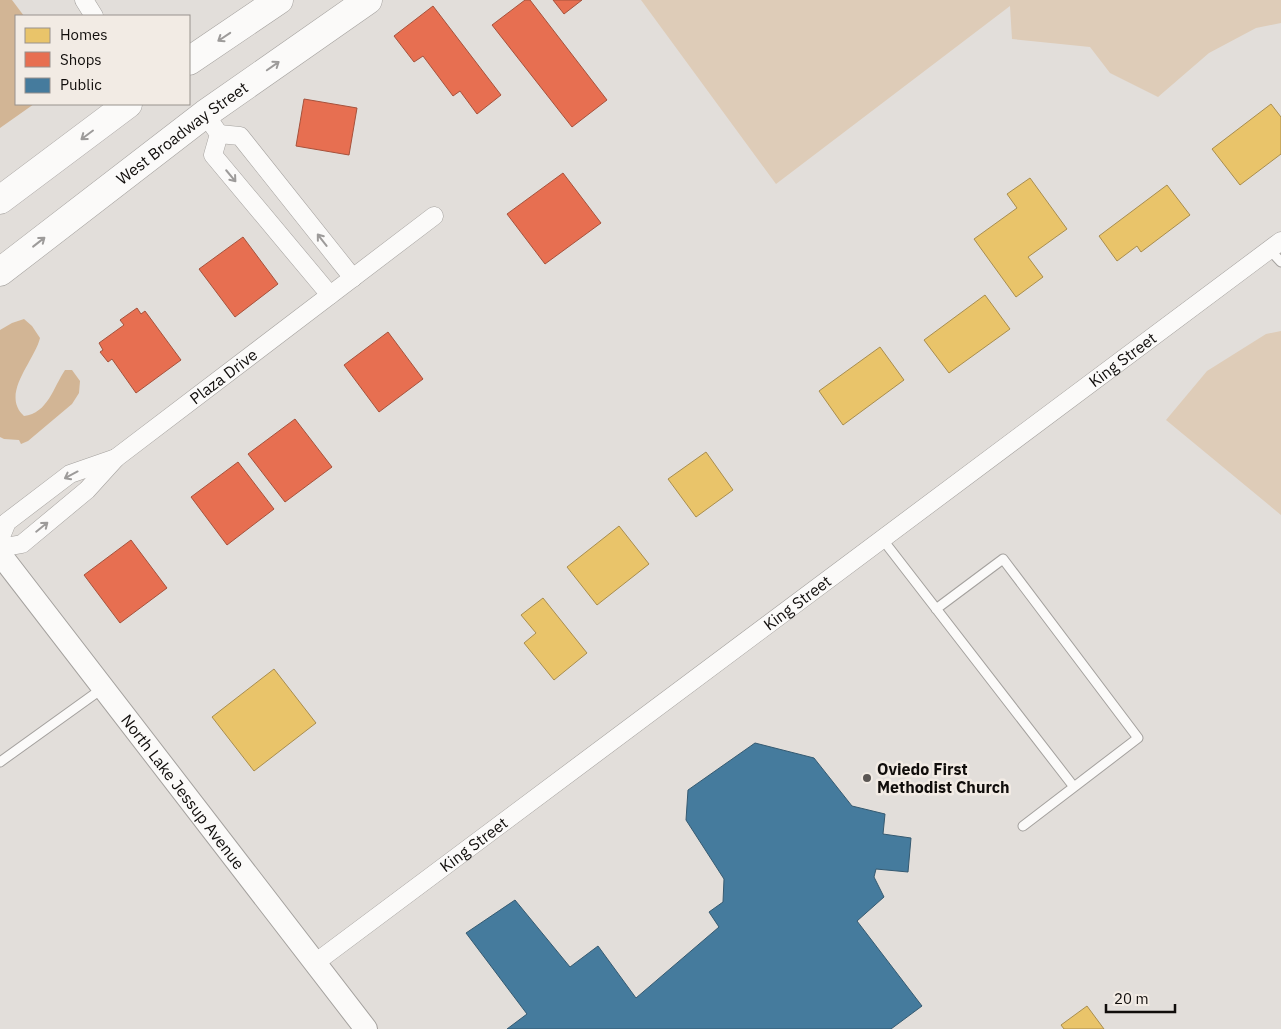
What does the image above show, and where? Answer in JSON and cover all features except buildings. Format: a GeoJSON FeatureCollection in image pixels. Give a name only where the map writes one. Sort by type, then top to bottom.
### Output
{"type":"FeatureCollection","features":[{"type":"Feature","properties":{"kind":"main road"},"geometry":{"type":"LineString","coordinates":[[190,60],[279,0]]}},
{"type":"Feature","properties":{"kind":"main road","name":"West Broadway Street"},"geometry":{"type":"LineString","coordinates":[[0,272],[212,124],[368,0]]}},
{"type":"Feature","properties":{"kind":"main road"},"geometry":{"type":"LineString","coordinates":[[0,200],[127,105]]}},
{"type":"Feature","properties":{"kind":"street"},"geometry":{"type":"LineString","coordinates":[[84,0],[93,15]]}},
{"type":"Feature","properties":{"kind":"street"},"geometry":{"type":"LineString","coordinates":[[330,295],[213,155],[212,124],[240,136],[353,278]]}},
{"type":"Feature","properties":{"kind":"street","name":"Plaza Drive"},"geometry":{"type":"LineString","coordinates":[[0,548],[22,544],[87,490],[116,458],[434,216]]}},
{"type":"Feature","properties":{"kind":"street","name":"King Street"},"geometry":{"type":"LineString","coordinates":[[315,963],[883,540],[1277,251]]}},
{"type":"Feature","properties":{"kind":"street","name":"Plaza Drive"},"geometry":{"type":"LineString","coordinates":[[0,539],[7,522],[70,474],[116,458]]}},
{"type":"Feature","properties":{"kind":"street","name":"North Lake Jessup Avenue"},"geometry":{"type":"LineString","coordinates":[[0,554],[366,1029]]}},
{"type":"Feature","properties":{"kind":"lane"},"geometry":{"type":"LineString","coordinates":[[883,540],[1074,787]]}},
{"type":"Feature","properties":{"kind":"lane"},"geometry":{"type":"LineString","coordinates":[[936,609],[1003,559],[1138,738],[1023,826]]}},
{"type":"Feature","properties":{"kind":"lane"},"geometry":{"type":"LineString","coordinates":[[0,762],[103,687]]}},
{"type":"Feature","properties":{"kind":"shaded area"},"geometry":{"type":"Polygon","coordinates":[[[0,0],[12,0],[23,15],[15,15],[15,105],[33,105],[0,128],[0,0]]]}},
{"type":"Feature","properties":{"kind":"shaded area"},"geometry":{"type":"Polygon","coordinates":[[[641,0],[1281,0],[1281,23],[1256,28],[1209,53],[1158,97],[1110,73],[1090,47],[1012,39],[1010,6],[776,184],[641,0]]]}},
{"type":"Feature","properties":{"kind":"shaded area"},"geometry":{"type":"Polygon","coordinates":[[[24,319],[32,326],[40,338],[17,388],[16,398],[18,407],[24,416],[32,414],[44,405],[65,370],[72,370],[80,381],[79,393],[72,404],[28,441],[21,444],[19,440],[0,437],[0,330],[24,319]]]}},
{"type":"Feature","properties":{"kind":"shaded area"},"geometry":{"type":"Polygon","coordinates":[[[1281,331],[1281,515],[1166,420],[1207,371],[1266,334],[1281,331]]]}},
{"type":"Feature","properties":{"kind":"place","name":"Oviedo First Methodist Church"},"geometry":{"type":"Point","coordinates":[867,778]}}]}
